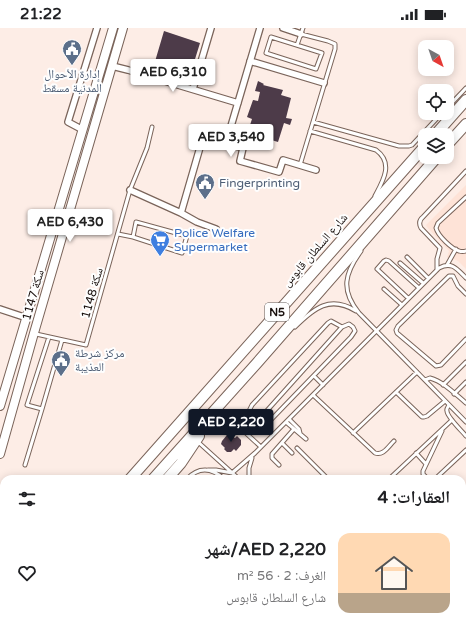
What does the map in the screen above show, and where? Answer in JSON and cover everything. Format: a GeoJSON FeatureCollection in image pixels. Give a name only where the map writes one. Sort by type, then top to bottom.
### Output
{"type":"FeatureCollection","features":[{"type":"Feature","properties":{"kind":"highway"},"geometry":{"type":"LineString","coordinates":[[441,128],[466,100]]}},
{"type":"Feature","properties":{"kind":"highway"},"geometry":{"type":"LineString","coordinates":[[454,137],[466,124]]}},
{"type":"Feature","properties":{"kind":"highway","name":"شارع السلطان قابوس"},"geometry":{"type":"LineString","coordinates":[[134,475],[418,154]]}},
{"type":"Feature","properties":{"kind":"highway","name":"N5"},"geometry":{"type":"LineString","coordinates":[[156,475],[217,409],[430,164]]}},
{"type":"Feature","properties":{"kind":"highway"},"geometry":{"type":"LineString","coordinates":[[170,475],[181,463],[217,409]]}},
{"type":"Feature","properties":{"kind":"street"},"geometry":{"type":"LineString","coordinates":[[83,130],[68,122],[97,28]]}},
{"type":"Feature","properties":{"kind":"street","name":"سكة 1147"},"geometry":{"type":"LineString","coordinates":[[0,406],[113,28]]}},
{"type":"Feature","properties":{"kind":"street","name":"سكة 1147"},"geometry":{"type":"LineString","coordinates":[[0,454],[124,28]]}},
{"type":"Feature","properties":{"kind":"street"},"geometry":{"type":"LineString","coordinates":[[193,90],[211,28]]}},
{"type":"Feature","properties":{"kind":"street"},"geometry":{"type":"LineString","coordinates":[[226,143],[260,28]]}},
{"type":"Feature","properties":{"kind":"street"},"geometry":{"type":"LineString","coordinates":[[283,28],[302,31]]}},
{"type":"Feature","properties":{"kind":"street"},"geometry":{"type":"LineString","coordinates":[[250,62],[324,83]]}},
{"type":"Feature","properties":{"kind":"street"},"geometry":{"type":"LineString","coordinates":[[112,66],[238,103]]}},
{"type":"Feature","properties":{"kind":"street"},"geometry":{"type":"LineString","coordinates":[[181,213],[203,137],[243,148],[240,161],[279,172],[283,160],[316,170]]}},
{"type":"Feature","properties":{"kind":"street"},"geometry":{"type":"LineString","coordinates":[[130,190],[181,213],[197,222],[216,229]]}},
{"type":"Feature","properties":{"kind":"street"},"geometry":{"type":"LineString","coordinates":[[0,309],[26,318]]}},
{"type":"Feature","properties":{"kind":"lane"},"geometry":{"type":"LineString","coordinates":[[297,45],[302,31],[335,44],[335,49],[300,165]]}},
{"type":"Feature","properties":{"kind":"lane"},"geometry":{"type":"LineString","coordinates":[[271,37],[297,45],[322,53],[316,69],[266,53],[271,37]]}},
{"type":"Feature","properties":{"kind":"lane"},"geometry":{"type":"LineString","coordinates":[[454,101],[466,88]]}},
{"type":"Feature","properties":{"kind":"lane"},"geometry":{"type":"LineString","coordinates":[[313,122],[380,142],[399,146],[409,146],[412,145],[435,120]]}},
{"type":"Feature","properties":{"kind":"lane","name":"سكة 1148"},"geometry":{"type":"LineString","coordinates":[[34,333],[86,345],[130,190],[147,148],[152,127]]}},
{"type":"Feature","properties":{"kind":"lane"},"geometry":{"type":"LineString","coordinates":[[310,131],[376,150],[380,153],[386,168],[384,180],[376,195],[357,222]]}},
{"type":"Feature","properties":{"kind":"lane"},"geometry":{"type":"LineString","coordinates":[[436,270],[440,248],[421,228],[420,221],[466,171]]}},
{"type":"Feature","properties":{"kind":"lane"},"geometry":{"type":"LineString","coordinates":[[466,197],[436,226],[437,232],[456,250],[461,252],[466,251]]}},
{"type":"Feature","properties":{"kind":"lane"},"geometry":{"type":"LineString","coordinates":[[395,204],[352,263],[347,280],[349,298],[359,313],[466,423]]}},
{"type":"Feature","properties":{"kind":"lane"},"geometry":{"type":"LineString","coordinates":[[118,234],[133,237],[182,253],[187,236],[136,222],[133,237]]}},
{"type":"Feature","properties":{"kind":"lane"},"geometry":{"type":"LineString","coordinates":[[446,265],[456,250]]}},
{"type":"Feature","properties":{"kind":"lane"},"geometry":{"type":"LineString","coordinates":[[407,256],[428,278]]}},
{"type":"Feature","properties":{"kind":"lane"},"geometry":{"type":"LineString","coordinates":[[408,298],[377,269],[384,261],[387,260],[419,288]]}},
{"type":"Feature","properties":{"kind":"lane"},"geometry":{"type":"LineString","coordinates":[[400,263],[423,284]]}},
{"type":"Feature","properties":{"kind":"lane"},"geometry":{"type":"LineString","coordinates":[[232,473],[255,453],[324,385],[436,270],[446,265],[454,267],[466,278]]}},
{"type":"Feature","properties":{"kind":"lane"},"geometry":{"type":"LineString","coordinates":[[466,294],[458,286],[453,276],[447,276],[397,327],[396,330],[397,333],[436,366],[440,365],[466,339]]}},
{"type":"Feature","properties":{"kind":"lane"},"geometry":{"type":"LineString","coordinates":[[384,289],[402,305]]}},
{"type":"Feature","properties":{"kind":"lane"},"geometry":{"type":"LineString","coordinates":[[257,363],[308,314],[324,305],[342,305],[359,313]]}},
{"type":"Feature","properties":{"kind":"lane"},"geometry":{"type":"LineString","coordinates":[[258,422],[342,327],[349,324],[353,327],[355,330],[351,336],[264,427],[250,416],[249,410],[252,405],[328,323],[331,321],[342,327]]}},
{"type":"Feature","properties":{"kind":"lane"},"geometry":{"type":"LineString","coordinates":[[42,409],[27,405],[49,336]]}},
{"type":"Feature","properties":{"kind":"lane"},"geometry":{"type":"LineString","coordinates":[[25,466],[62,340]]}},
{"type":"Feature","properties":{"kind":"lane"},"geometry":{"type":"LineString","coordinates":[[443,385],[466,362]]}},
{"type":"Feature","properties":{"kind":"lane"},"geometry":{"type":"LineString","coordinates":[[353,433],[418,372]]}},
{"type":"Feature","properties":{"kind":"lane"},"geometry":{"type":"LineString","coordinates":[[314,376],[324,385]]}},
{"type":"Feature","properties":{"kind":"lane"},"geometry":{"type":"LineString","coordinates":[[425,380],[432,378],[466,403]]}},
{"type":"Feature","properties":{"kind":"lane"},"geometry":{"type":"LineString","coordinates":[[454,394],[466,382]]}},
{"type":"Feature","properties":{"kind":"lane"},"geometry":{"type":"LineString","coordinates":[[396,392],[421,416],[424,417],[428,416],[445,401]]}},
{"type":"Feature","properties":{"kind":"lane"},"geometry":{"type":"LineString","coordinates":[[313,395],[376,454],[382,453],[394,442]]}},
{"type":"Feature","properties":{"kind":"lane"},"geometry":{"type":"LineString","coordinates":[[462,400],[466,396]]}},
{"type":"Feature","properties":{"kind":"lane"},"geometry":{"type":"LineString","coordinates":[[449,405],[447,413],[466,436]]}},
{"type":"Feature","properties":{"kind":"lane"},"geometry":{"type":"LineString","coordinates":[[289,419],[299,429],[300,433]]}},
{"type":"Feature","properties":{"kind":"lane"},"geometry":{"type":"LineString","coordinates":[[393,475],[452,420]]}},
{"type":"Feature","properties":{"kind":"lane"},"geometry":{"type":"LineString","coordinates":[[286,422],[294,430],[306,438]]}},
{"type":"Feature","properties":{"kind":"lane"},"geometry":{"type":"LineString","coordinates":[[236,424],[261,447]]}},
{"type":"Feature","properties":{"kind":"lane"},"geometry":{"type":"LineString","coordinates":[[425,475],[423,472],[426,464],[443,428]]}},
{"type":"Feature","properties":{"kind":"lane"},"geometry":{"type":"LineString","coordinates":[[279,465],[271,455],[294,430]]}},
{"type":"Feature","properties":{"kind":"lane"},"geometry":{"type":"LineString","coordinates":[[196,440],[232,473]]}},
{"type":"Feature","properties":{"kind":"lane"},"geometry":{"type":"LineString","coordinates":[[282,443],[292,453]]}},
{"type":"Feature","properties":{"kind":"lane"},"geometry":{"type":"LineString","coordinates":[[296,448],[324,475]]}},
{"type":"Feature","properties":{"kind":"lane"},"geometry":{"type":"LineString","coordinates":[[439,475],[466,450]]}},
{"type":"Feature","properties":{"kind":"lane"},"geometry":{"type":"LineString","coordinates":[[248,475],[249,464],[255,453]]}},
{"type":"Feature","properties":{"kind":"lane"},"geometry":{"type":"LineString","coordinates":[[416,453],[426,464]]}},
{"type":"Feature","properties":{"kind":"lane"},"geometry":{"type":"LineString","coordinates":[[192,475],[195,472],[203,470],[216,470],[232,473]]}},
{"type":"Feature","properties":{"kind":"lane"},"geometry":{"type":"LineString","coordinates":[[208,470],[219,475]]}},
{"type":"Feature","properties":{"kind":"shaded area"},"geometry":{"type":"Polygon","coordinates":[[[466,185],[466,269],[458,261],[454,259],[451,261],[447,257],[449,251],[426,225],[466,185]]]}},
{"type":"Feature","properties":{"kind":"building"},"geometry":{"type":"Polygon","coordinates":[[[164,31],[200,43],[187,85],[151,75],[164,31]]]}},
{"type":"Feature","properties":{"kind":"building"},"geometry":{"type":"Polygon","coordinates":[[[258,81],[264,84],[263,85],[283,90],[281,95],[291,98],[286,118],[292,119],[290,125],[284,123],[278,142],[268,139],[268,143],[248,136],[248,138],[242,136],[245,127],[249,128],[252,119],[247,117],[253,100],[258,101],[260,92],[255,91],[258,81]]]}},
{"type":"Feature","properties":{"kind":"building"},"geometry":{"type":"Polygon","coordinates":[[[227,435],[231,435],[235,438],[237,436],[241,440],[241,445],[236,451],[234,449],[231,452],[227,452],[221,444],[227,435]]]}},
{"type":"Feature","properties":{"kind":"place","name":"إدارة الأحوال المدنية مسقط"},"geometry":{"type":"Point","coordinates":[72,66]}},
{"type":"Feature","properties":{"kind":"place","name":"Fingerprinting"},"geometry":{"type":"Point","coordinates":[205,200]}},
{"type":"Feature","properties":{"kind":"place","name":"Police Welfare Supermarket"},"geometry":{"type":"Point","coordinates":[160,257]}},
{"type":"Feature","properties":{"kind":"place","name":"مركز شرطة العذيبة"},"geometry":{"type":"Point","coordinates":[61,377]}}]}
